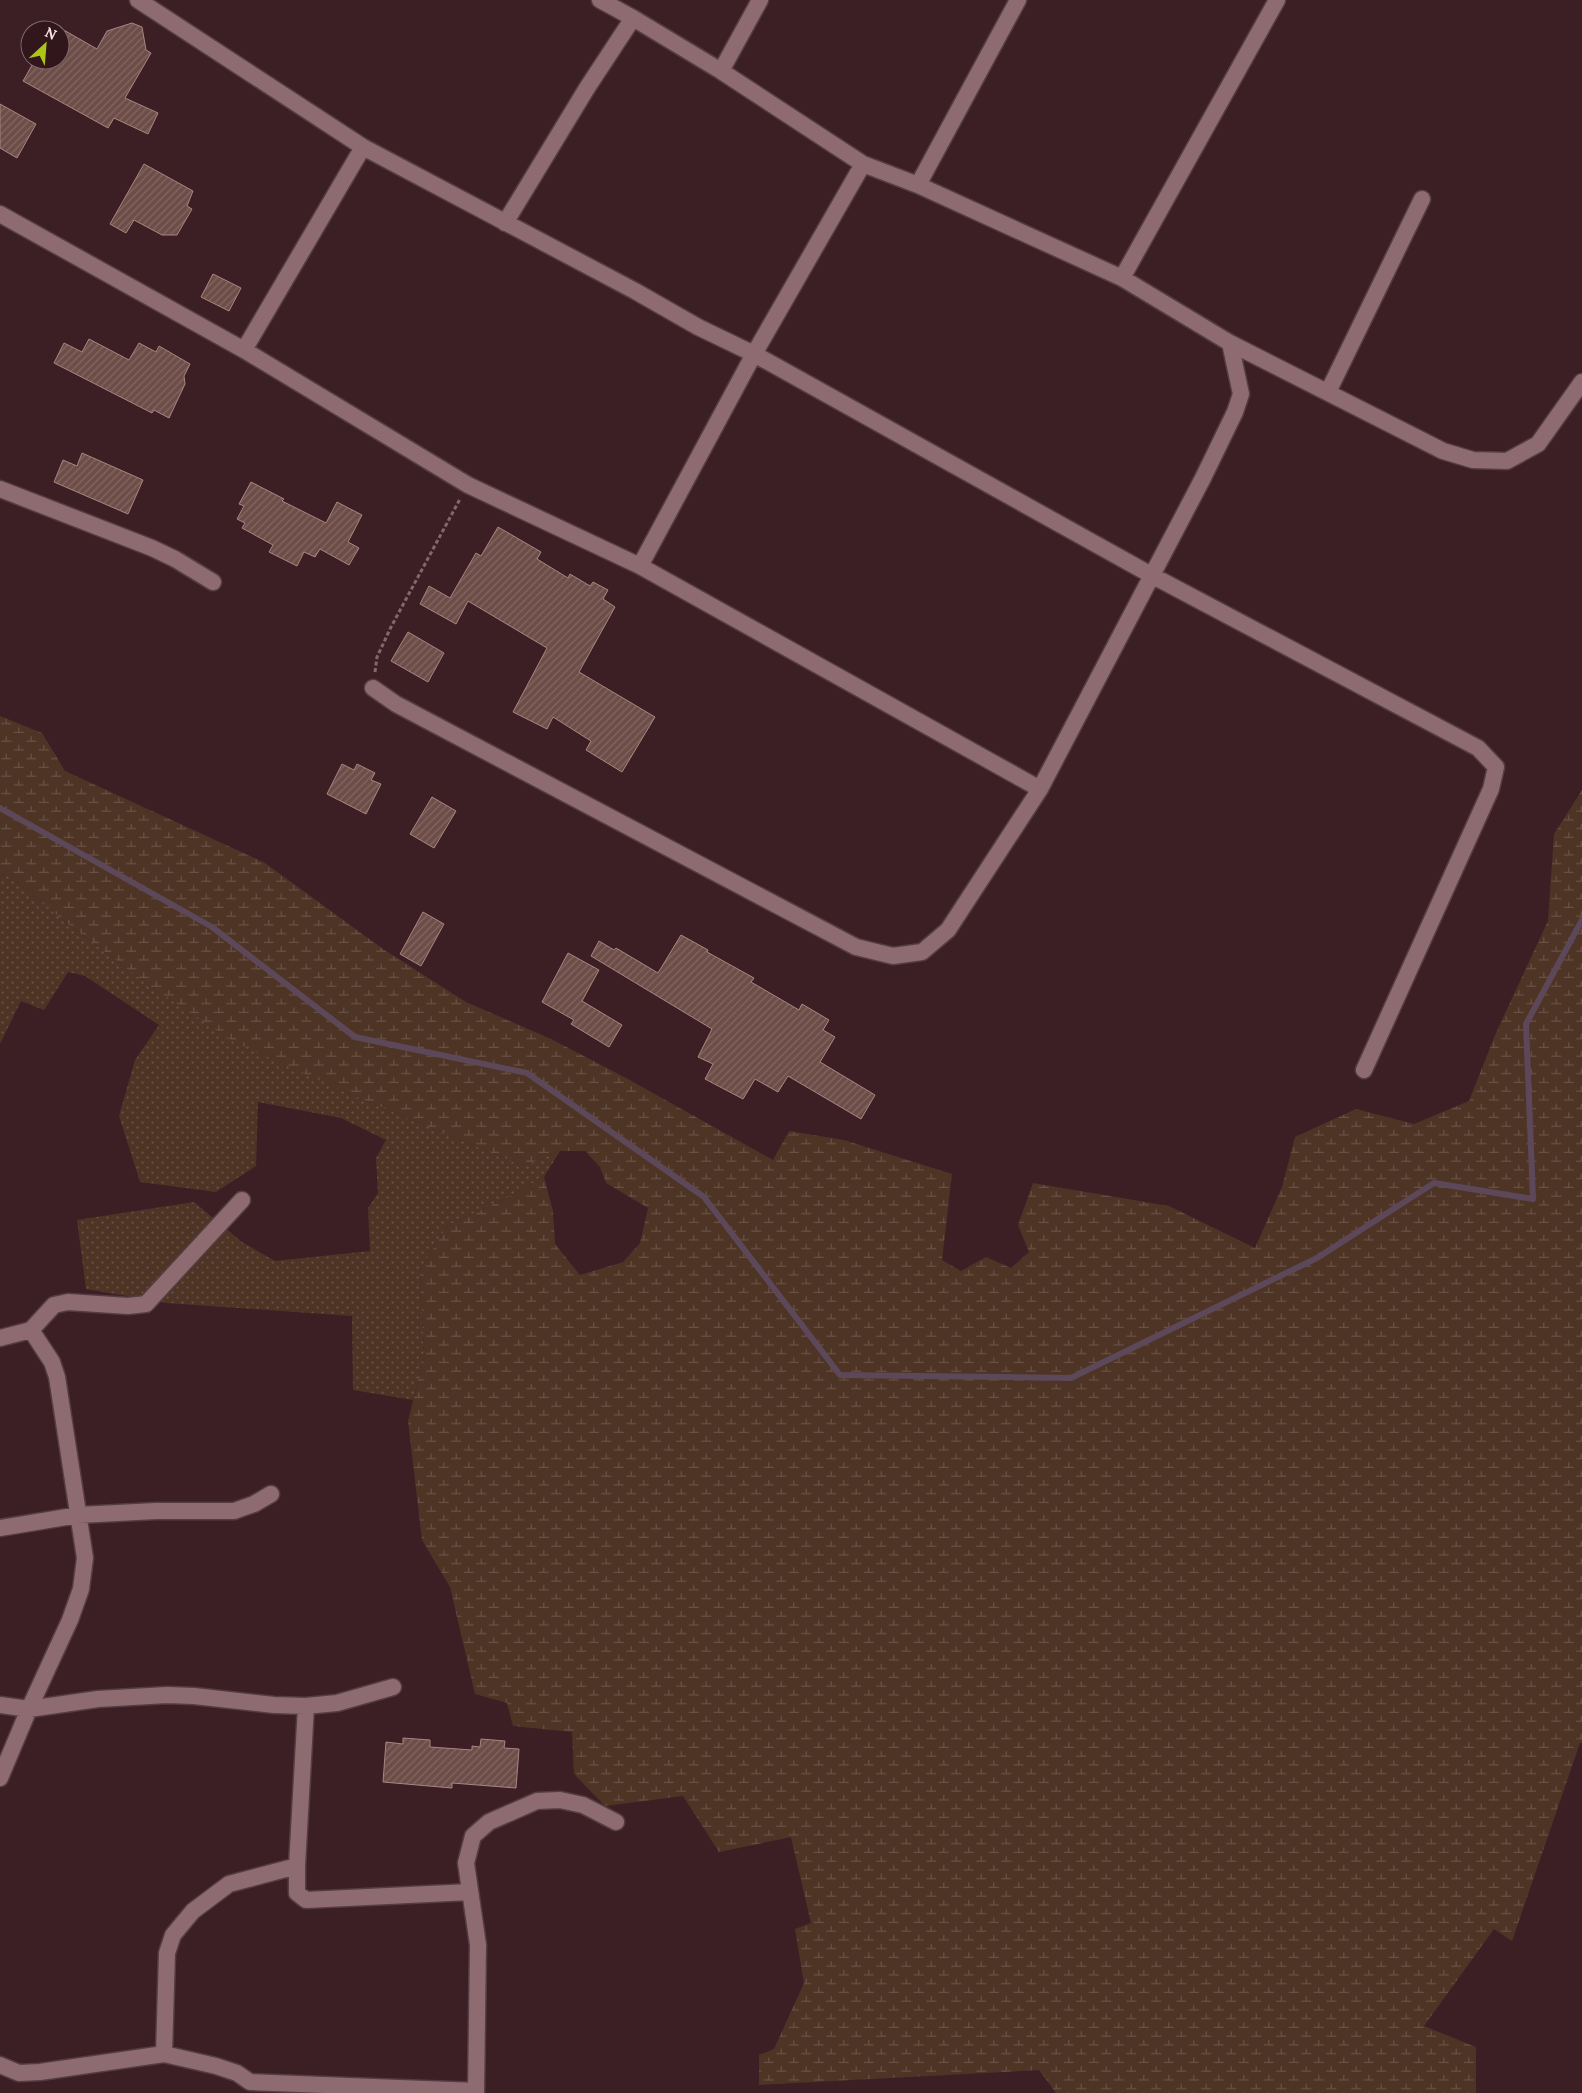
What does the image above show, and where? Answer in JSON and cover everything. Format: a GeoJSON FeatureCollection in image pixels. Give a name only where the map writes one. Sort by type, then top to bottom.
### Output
{"type":"FeatureCollection","features":[{"type":"Feature","properties":{"kind":"street"},"geometry":{"type":"LineString","coordinates":[[138,0],[363,147],[754,354],[1153,576],[1478,748],[1496,767],[1491,789],[1364,1070]]}},
{"type":"Feature","properties":{"kind":"street"},"geometry":{"type":"LineString","coordinates":[[600,0],[722,71],[863,164],[918,185],[1122,278],[1230,343],[1443,452],[1473,460],[1507,462],[1538,444],[1582,382]]}},
{"type":"Feature","properties":{"kind":"street"},"geometry":{"type":"LineString","coordinates":[[722,71],[760,0]]}},
{"type":"Feature","properties":{"kind":"street"},"geometry":{"type":"LineString","coordinates":[[918,185],[1018,0]]}},
{"type":"Feature","properties":{"kind":"street"},"geometry":{"type":"LineString","coordinates":[[1122,278],[1277,0]]}},
{"type":"Feature","properties":{"kind":"street"},"geometry":{"type":"LineString","coordinates":[[505,223],[587,88],[633,18]]}},
{"type":"Feature","properties":{"kind":"street"},"geometry":{"type":"LineString","coordinates":[[244,350],[363,147]]}},
{"type":"Feature","properties":{"kind":"street"},"geometry":{"type":"LineString","coordinates":[[640,566],[754,354],[863,164]]}},
{"type":"Feature","properties":{"kind":"street"},"geometry":{"type":"LineString","coordinates":[[1328,392],[1422,199]]}},
{"type":"Feature","properties":{"kind":"street"},"geometry":{"type":"LineString","coordinates":[[0,214],[244,350],[468,485],[640,566],[1040,789]]}},
{"type":"Feature","properties":{"kind":"street"},"geometry":{"type":"LineString","coordinates":[[373,688],[396,704],[856,946],[893,956],[922,952],[948,930],[1040,789],[1204,478],[1235,412],[1241,394],[1230,343]]}},
{"type":"Feature","properties":{"kind":"street"},"geometry":{"type":"LineString","coordinates":[[0,489],[152,548],[175,559],[213,582]]}},
{"type":"Feature","properties":{"kind":"street"},"geometry":{"type":"LineString","coordinates":[[0,1338],[31,1330],[54,1305],[68,1302],[128,1306],[146,1304],[242,1200]]}},
{"type":"Feature","properties":{"kind":"street"},"geometry":{"type":"LineString","coordinates":[[0,1778],[28,1709],[70,1620],[81,1589],[85,1558],[57,1377],[52,1362],[31,1330]]}},
{"type":"Feature","properties":{"kind":"street"},"geometry":{"type":"LineString","coordinates":[[0,1528],[79,1515],[156,1511],[234,1511],[254,1504],[271,1494]]}},
{"type":"Feature","properties":{"kind":"street"},"geometry":{"type":"LineString","coordinates":[[0,1706],[28,1709],[98,1699],[167,1695],[194,1696],[274,1706],[306,1706],[337,1703],[393,1687]]}},
{"type":"Feature","properties":{"kind":"street"},"geometry":{"type":"LineString","coordinates":[[306,1706],[297,1893],[306,1900],[470,1892]]}},
{"type":"Feature","properties":{"kind":"street"},"geometry":{"type":"LineString","coordinates":[[0,2065],[19,2073],[40,2072],[164,2054],[216,2066],[237,2074],[252,2088],[476,2092],[478,1945],[466,1864],[473,1836],[489,1822],[537,1801],[560,1800],[583,1805],[616,1822]]}},
{"type":"Feature","properties":{"kind":"street"},"geometry":{"type":"LineString","coordinates":[[164,2054],[167,1953],[173,1935],[193,1910],[229,1884],[297,1866]]}},
{"type":"Feature","properties":{"kind":"path"},"geometry":{"type":"LineString","coordinates":[[373,688],[376,657],[468,485]]}},
{"type":"Feature","properties":{"kind":"green space"},"geometry":{"type":"Polygon","coordinates":[[[0,716],[42,733],[65,771],[265,863],[383,949],[466,1002],[551,1039],[626,1078],[773,1160],[789,1131],[844,1140],[952,1174],[942,1260],[961,1271],[986,1257],[1011,1268],[1029,1252],[1018,1225],[1033,1183],[1169,1206],[1255,1248],[1282,1187],[1295,1137],[1356,1109],[1414,1124],[1469,1101],[1495,1035],[1548,921],[1554,834],[1582,790],[1582,1743],[1580,1743],[1512,1941],[1494,1929],[1424,2026],[1476,2047],[1476,2093],[1056,2093],[1039,2070],[759,2085],[759,2055],[774,2049],[804,1983],[795,1929],[811,1923],[791,1837],[719,1852],[683,1796],[605,1806],[574,1774],[572,1732],[513,1726],[507,1703],[475,1694],[450,1587],[422,1540],[408,1421],[424,1357],[420,1270],[447,1226],[509,1197],[544,1177],[553,1211],[555,1244],[580,1275],[623,1262],[640,1243],[648,1208],[606,1183],[600,1167],[585,1151],[560,1151],[523,1166],[345,1092],[234,1042],[146,983],[63,920],[12,878],[0,873],[0,716]]]}},
{"type":"Feature","properties":{"kind":"green space"},"geometry":{"type":"Polygon","coordinates":[[[0,873],[12,878],[63,920],[146,983],[345,1092],[523,1166],[560,1151],[544,1177],[509,1197],[447,1226],[420,1270],[424,1357],[413,1400],[353,1390],[352,1316],[167,1303],[86,1289],[77,1220],[194,1202],[242,1242],[275,1261],[370,1251],[368,1208],[378,1193],[376,1158],[386,1140],[341,1118],[258,1102],[256,1166],[216,1192],[140,1182],[119,1116],[135,1060],[159,1025],[85,976],[68,972],[44,1010],[21,1001],[0,1044],[0,873]]]}},
{"type":"Feature","properties":{"kind":"building"},"geometry":{"type":"Polygon","coordinates":[[[132,23],[142,27],[146,50],[151,53],[125,98],[158,113],[148,134],[114,118],[108,128],[23,81],[29,70],[70,70],[70,34],[97,49],[107,31],[132,23]]]}},
{"type":"Feature","properties":{"kind":"building"},"geometry":{"type":"Polygon","coordinates":[[[0,104],[36,124],[17,158],[0,148],[0,104]]]}},
{"type":"Feature","properties":{"kind":"building"},"geometry":{"type":"Polygon","coordinates":[[[144,164],[193,191],[187,206],[192,209],[177,235],[162,235],[134,220],[126,233],[110,224],[144,164]]]}},
{"type":"Feature","properties":{"kind":"building"},"geometry":{"type":"Polygon","coordinates":[[[213,274],[241,288],[229,311],[201,297],[213,274]]]}},
{"type":"Feature","properties":{"kind":"building"},"geometry":{"type":"Polygon","coordinates":[[[89,339],[129,360],[139,343],[156,352],[159,346],[190,364],[184,376],[185,384],[169,418],[154,410],[152,413],[54,363],[64,343],[82,352],[89,339]]]}},
{"type":"Feature","properties":{"kind":"building"},"geometry":{"type":"Polygon","coordinates":[[[82,453],[143,480],[128,514],[54,482],[63,460],[77,466],[82,453]]]}},
{"type":"Feature","properties":{"kind":"building"},"geometry":{"type":"Polygon","coordinates":[[[251,482],[284,499],[282,501],[326,523],[337,502],[362,515],[348,542],[359,548],[349,565],[320,549],[315,557],[304,552],[297,566],[269,552],[273,545],[242,528],[245,523],[237,519],[244,506],[239,504],[251,482]]]}},
{"type":"Feature","properties":{"kind":"building"},"geometry":{"type":"Polygon","coordinates":[[[498,527],[541,552],[537,559],[568,578],[570,574],[590,586],[593,582],[608,590],[603,599],[615,607],[579,672],[655,717],[622,772],[586,750],[591,741],[553,717],[547,729],[513,712],[547,648],[468,601],[456,624],[420,604],[429,586],[450,598],[476,553],[481,556],[498,527]]]}},
{"type":"Feature","properties":{"kind":"building"},"geometry":{"type":"Polygon","coordinates":[[[408,632],[444,653],[428,682],[391,661],[408,632]]]}},
{"type":"Feature","properties":{"kind":"building"},"geometry":{"type":"Polygon","coordinates":[[[342,764],[354,770],[357,764],[375,773],[371,780],[381,784],[366,814],[327,794],[342,764]]]}},
{"type":"Feature","properties":{"kind":"building"},"geometry":{"type":"Polygon","coordinates":[[[432,797],[456,811],[434,848],[410,834],[432,797]]]}},
{"type":"Feature","properties":{"kind":"building"},"geometry":{"type":"Polygon","coordinates":[[[423,912],[444,924],[421,966],[400,954],[423,912]]]}},
{"type":"Feature","properties":{"kind":"building"},"geometry":{"type":"Polygon","coordinates":[[[681,935],[754,978],[751,982],[799,1010],[802,1004],[829,1020],[823,1030],[835,1037],[820,1062],[875,1095],[861,1119],[788,1076],[778,1092],[755,1079],[743,1099],[705,1079],[713,1064],[698,1057],[712,1029],[591,956],[599,941],[614,950],[616,948],[658,973],[681,935]]]}},
{"type":"Feature","properties":{"kind":"building"},"geometry":{"type":"Polygon","coordinates":[[[568,953],[599,970],[582,1001],[622,1025],[609,1047],[571,1024],[574,1020],[542,1002],[568,953]]]}},
{"type":"Feature","properties":{"kind":"building"},"geometry":{"type":"Polygon","coordinates":[[[403,1738],[430,1740],[430,1747],[472,1750],[472,1746],[480,1747],[481,1739],[505,1741],[504,1748],[519,1749],[516,1788],[452,1783],[452,1788],[383,1782],[386,1742],[403,1744],[403,1738]]]}},
{"type":"Feature","properties":{"kind":"waterway"},"geometry":{"type":"LineString","coordinates":[[0,808],[212,927],[355,1037],[527,1073],[704,1197],[840,1375],[1071,1378],[1317,1258],[1434,1183],[1533,1199],[1526,1024],[1582,920]]}}]}
